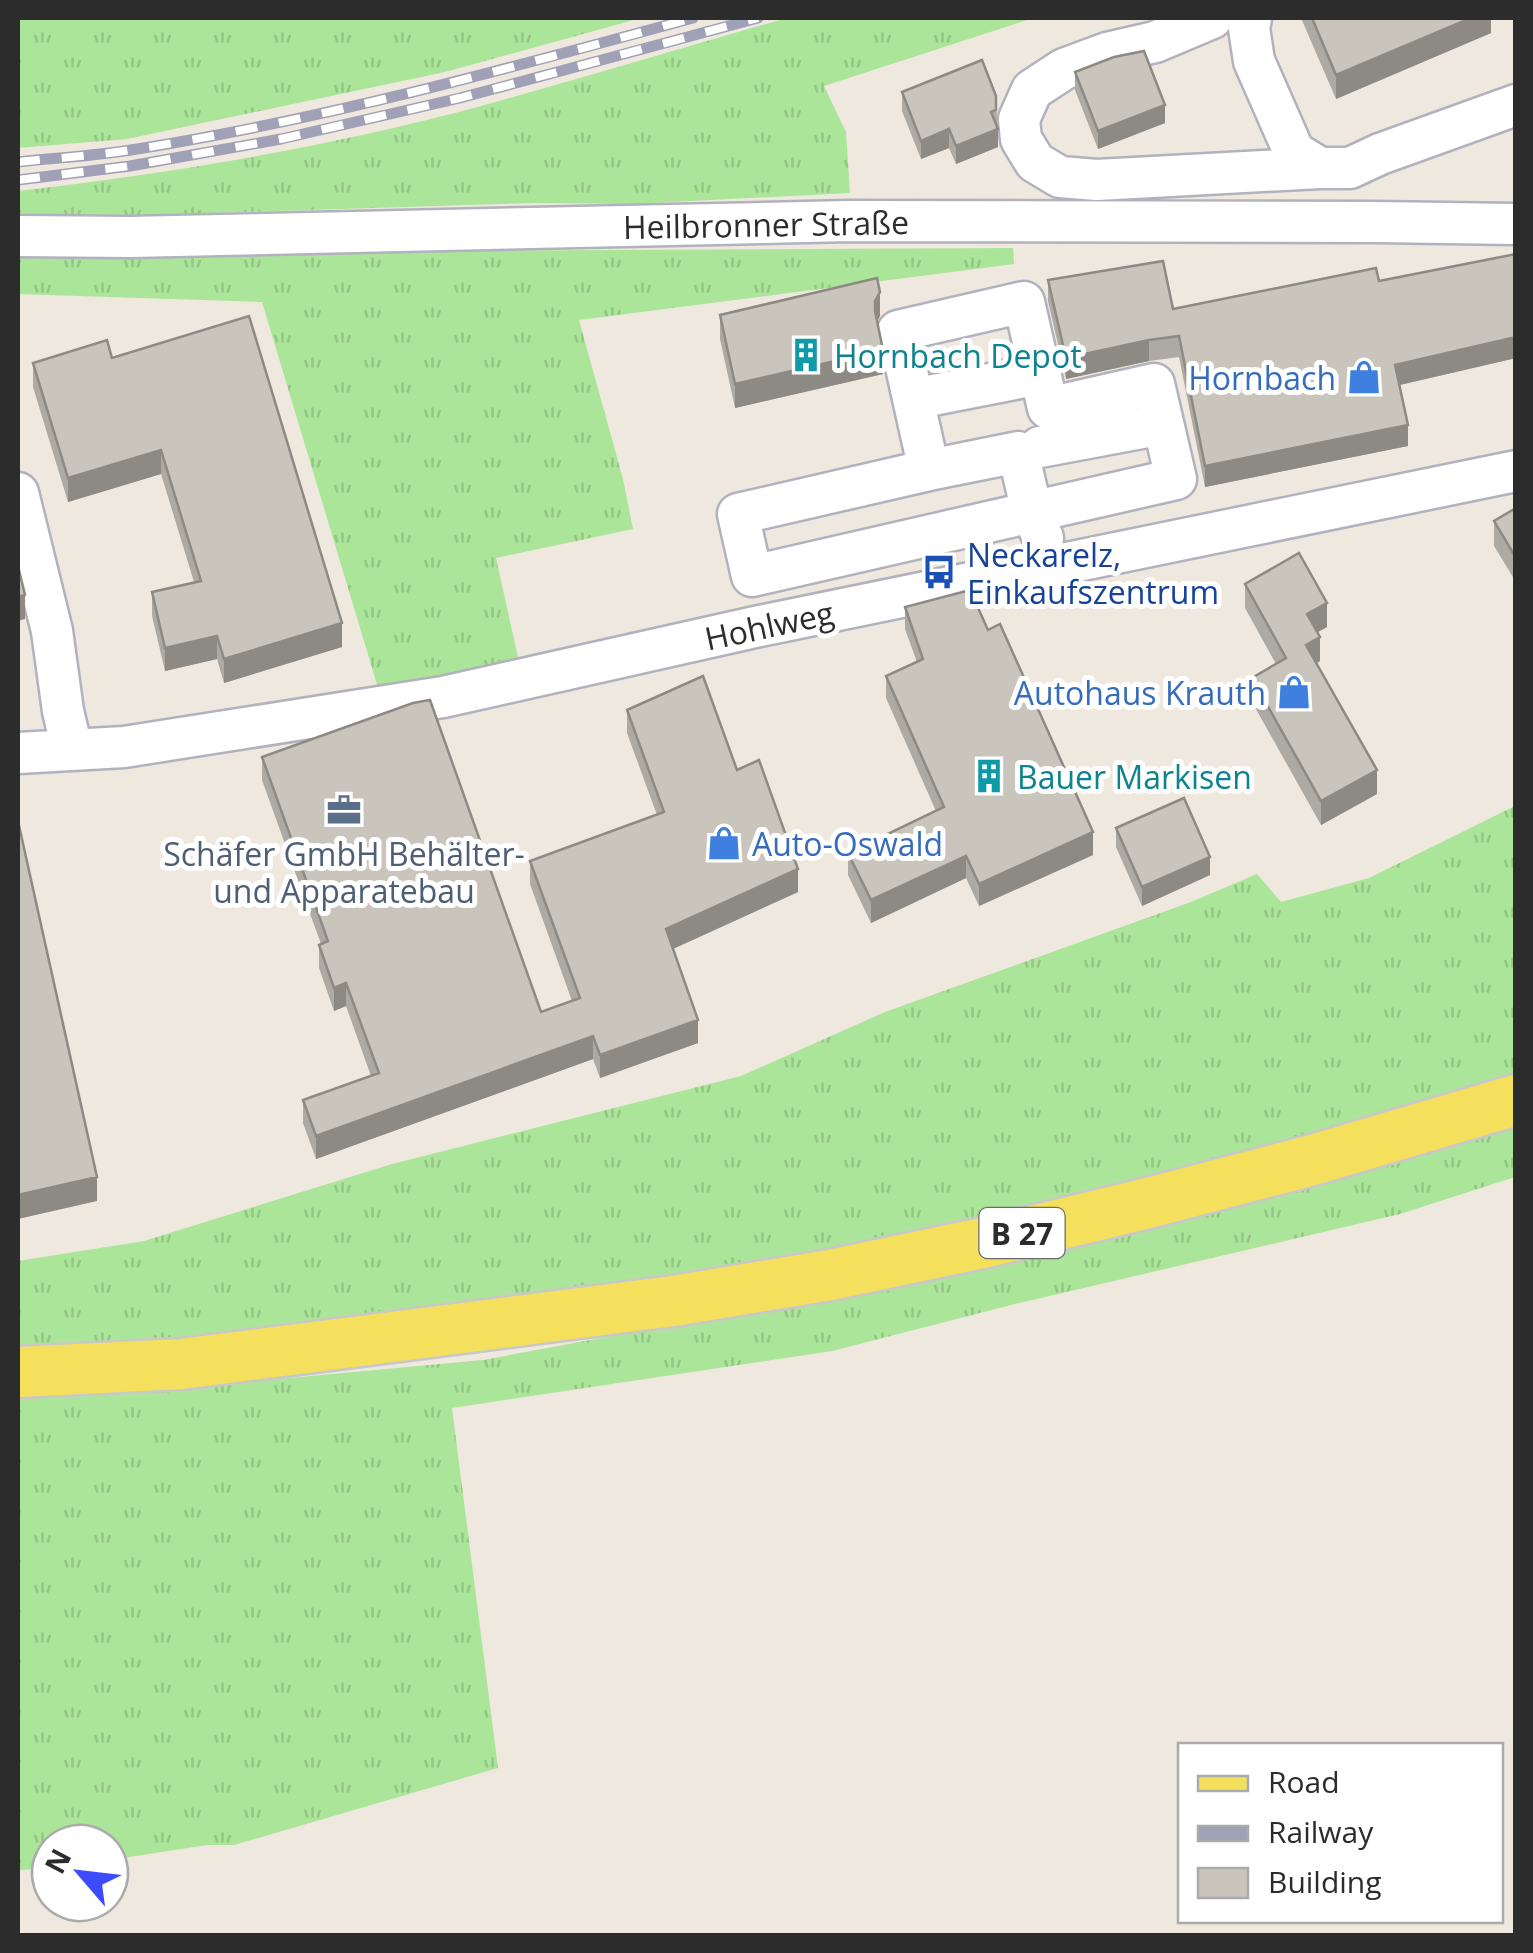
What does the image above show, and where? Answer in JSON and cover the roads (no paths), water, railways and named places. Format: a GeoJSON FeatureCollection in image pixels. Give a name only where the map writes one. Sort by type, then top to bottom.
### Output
{"type":"FeatureCollection","features":[{"type":"Feature","properties":{"kind":"main road","name":"B 27"},"geometry":{"type":"LineString","coordinates":[[18,1372],[180,1364],[673,1301],[830,1275],[1166,1199],[1516,1100]]}},
{"type":"Feature","properties":{"kind":"street"},"geometry":{"type":"LineString","coordinates":[[1212,18],[1156,42],[1107,53],[1064,69],[1032,90],[1020,119],[1021,140],[1035,162],[1060,177],[1097,180],[1350,168],[1516,105]]}},
{"type":"Feature","properties":{"kind":"street"},"geometry":{"type":"LineString","coordinates":[[1251,18],[1254,61],[1294,152],[1320,168]]}},
{"type":"Feature","properties":{"kind":"street","name":"Heilbronner Straße"},"geometry":{"type":"LineString","coordinates":[[18,236],[130,237],[849,221],[1516,224]]}},
{"type":"Feature","properties":{"kind":"street"},"geometry":{"type":"LineString","coordinates":[[929,470],[898,330],[1024,302],[1037,420],[1032,512],[1051,565]]}},
{"type":"Feature","properties":{"kind":"street"},"geometry":{"type":"LineString","coordinates":[[752,576],[1176,480],[1154,384],[1037,420],[929,470],[738,514],[752,576],[755,627]]}},
{"type":"Feature","properties":{"kind":"street"},"geometry":{"type":"LineString","coordinates":[[913,399],[1037,420]]}},
{"type":"Feature","properties":{"kind":"street","name":"Hohlweg"},"geometry":{"type":"LineString","coordinates":[[18,753],[124,747],[443,697],[755,627],[1516,470]]}},
{"type":"Feature","properties":{"kind":"street"},"geometry":{"type":"LineString","coordinates":[[18,493],[52,631],[72,749]]}},
{"type":"Feature","properties":{"kind":"railway"},"geometry":{"type":"LineString","coordinates":[[18,162],[131,150],[273,124],[484,74],[693,18]]}},
{"type":"Feature","properties":{"kind":"railway"},"geometry":{"type":"LineString","coordinates":[[18,180],[130,166],[281,139],[460,98],[758,18]]}},
{"type":"Feature","properties":{"kind":"place","name":"Hornbach Depot"},"geometry":{"type":"Point","coordinates":[806,355]}},
{"type":"Feature","properties":{"kind":"place","name":"Hornbach"},"geometry":{"type":"Point","coordinates":[1364,377]}},
{"type":"Feature","properties":{"kind":"place","name":"Neckarelz, Einkaufszentrum"},"geometry":{"type":"Point","coordinates":[939,572]}},
{"type":"Feature","properties":{"kind":"place","name":"Autohaus Krauth"},"geometry":{"type":"Point","coordinates":[1294,692]}},
{"type":"Feature","properties":{"kind":"place","name":"Bauer Markisen"},"geometry":{"type":"Point","coordinates":[989,776]}},
{"type":"Feature","properties":{"kind":"place","name":"Schäfer GmbH Behälter- und Apparatebau"},"geometry":{"type":"Point","coordinates":[344,810]}},
{"type":"Feature","properties":{"kind":"place","name":"Auto-Oswald"},"geometry":{"type":"Point","coordinates":[724,843]}}]}
